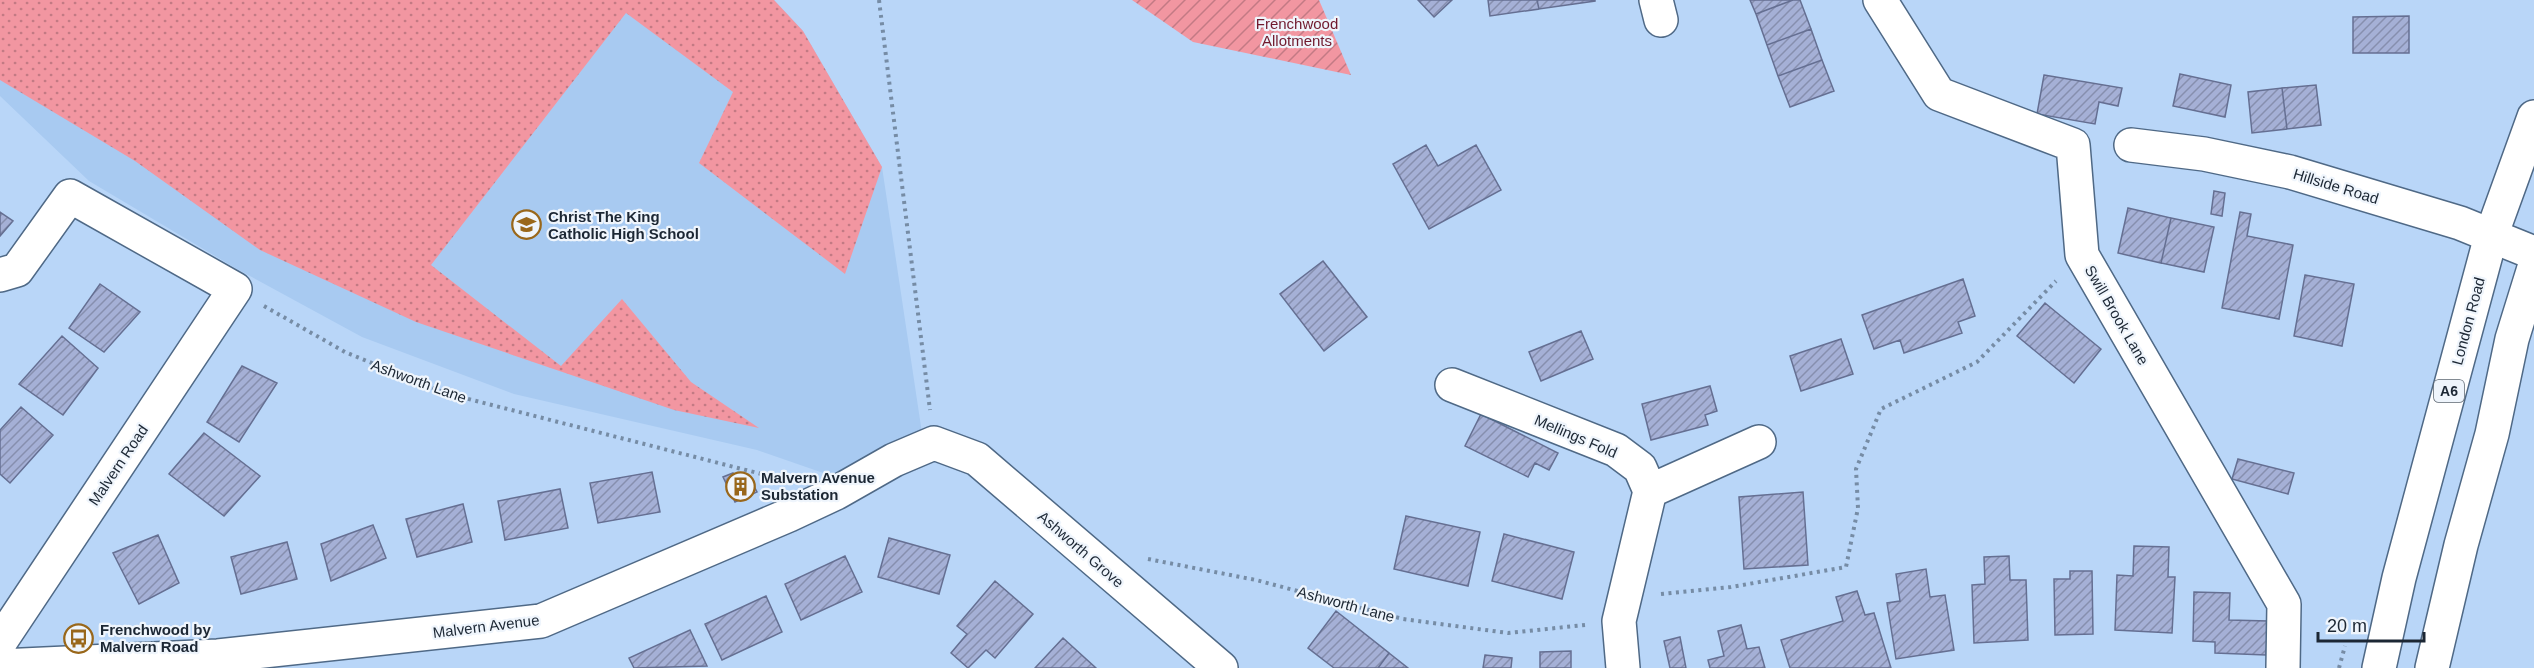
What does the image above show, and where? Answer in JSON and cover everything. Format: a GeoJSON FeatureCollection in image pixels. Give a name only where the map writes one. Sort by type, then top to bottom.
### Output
{"type":"FeatureCollection","features":[{"type":"Feature","properties":{"kind":"main road","name":"Swill Brook Lane"},"geometry":{"type":"LineString","coordinates":[[1880,0],[1939,94],[2073,145],[2082,255],[2284,604],[2283,668]]}},
{"type":"Feature","properties":{"kind":"main road","name":"London Road"},"geometry":{"type":"LineString","coordinates":[[2379,668],[2399,578],[2491,236],[2534,117]]}},
{"type":"Feature","properties":{"kind":"main road","name":"Hillside Road"},"geometry":{"type":"LineString","coordinates":[[2131,145],[2204,154],[2290,172],[2460,223],[2534,253]]}},
{"type":"Feature","properties":{"kind":"main road"},"geometry":{"type":"LineString","coordinates":[[0,275],[17,270],[70,196],[235,289]]}},
{"type":"Feature","properties":{"kind":"main road"},"geometry":{"type":"LineString","coordinates":[[2432,668],[2461,545],[2492,434],[2512,339],[2534,268]]}},
{"type":"Feature","properties":{"kind":"main road","name":"Malvern Road"},"geometry":{"type":"LineString","coordinates":[[0,642],[235,289]]}},
{"type":"Feature","properties":{"kind":"main road","name":"Mellings Fold"},"geometry":{"type":"LineString","coordinates":[[1452,385],[1616,450],[1640,468],[1650,491]]}},
{"type":"Feature","properties":{"kind":"main road"},"geometry":{"type":"LineString","coordinates":[[1623,668],[1621,609],[1650,491],[1759,441]]}},
{"type":"Feature","properties":{"kind":"main road","name":"Malvern Avenue"},"geometry":{"type":"LineString","coordinates":[[0,666],[218,656],[541,621],[836,493],[894,460],[934,443]]}},
{"type":"Feature","properties":{"kind":"main road","name":"Ashworth Grove"},"geometry":{"type":"LineString","coordinates":[[934,443],[977,459],[1221,668]]}},
{"type":"Feature","properties":{"kind":"path"},"geometry":{"type":"LineString","coordinates":[[879,0],[934,443]]}},
{"type":"Feature","properties":{"kind":"path","name":"Ashworth Lane"},"geometry":{"type":"LineString","coordinates":[[1144,558],[1256,580],[1403,619],[1508,633],[1731,587],[1846,567],[1858,508],[1856,469],[1881,409],[1977,362],[2082,255]]}},
{"type":"Feature","properties":{"kind":"path","name":"Ashworth Lane"},"geometry":{"type":"LineString","coordinates":[[235,289],[345,352],[445,393],[836,493]]}},
{"type":"Feature","properties":{"kind":"shaded area","name":"Christ The King Catholic High School"},"geometry":{"type":"Polygon","coordinates":[[[0,0],[774,0],[803,31],[882,167],[922,433],[832,476],[757,450],[514,394],[362,337],[237,269],[89,181],[0,96],[0,0]]]}},
{"type":"Feature","properties":{"kind":"green space"},"geometry":{"type":"Polygon","coordinates":[[[0,0],[774,0],[803,31],[882,167],[845,274],[699,163],[733,92],[626,13],[431,265],[561,366],[622,299],[691,382],[759,428],[674,410],[416,322],[260,250],[135,161],[0,80],[0,0]]]}},
{"type":"Feature","properties":{"kind":"green space","name":"Frenchwood Allotments"},"geometry":{"type":"Polygon","coordinates":[[[1132,0],[1319,0],[1351,75],[1193,42],[1132,0]]]}},
{"type":"Feature","properties":{"kind":"building"},"geometry":{"type":"Polygon","coordinates":[[[1418,0],[1452,0],[1434,17],[1418,0]]]}},
{"type":"Feature","properties":{"kind":"building"},"geometry":{"type":"Polygon","coordinates":[[[1488,0],[1537,0],[1539,9],[1490,16],[1488,0]]]}},
{"type":"Feature","properties":{"kind":"building"},"geometry":{"type":"Polygon","coordinates":[[[1537,0],[1595,0],[1595,1],[1539,9],[1537,0]]]}},
{"type":"Feature","properties":{"kind":"building"},"geometry":{"type":"Polygon","coordinates":[[[1750,0],[1793,0],[1756,14],[1750,0]]]}},
{"type":"Feature","properties":{"kind":"building"},"geometry":{"type":"Polygon","coordinates":[[[1793,0],[1800,0],[1811,29],[1767,45],[1756,14],[1793,0]]]}},
{"type":"Feature","properties":{"kind":"building"},"geometry":{"type":"Polygon","coordinates":[[[2409,16],[2409,53],[2353,53],[2353,17],[2409,16]]]}},
{"type":"Feature","properties":{"kind":"building"},"geometry":{"type":"Polygon","coordinates":[[[1811,29],[1822,60],[1778,76],[1767,45],[1811,29]]]}},
{"type":"Feature","properties":{"kind":"building"},"geometry":{"type":"Polygon","coordinates":[[[1822,60],[1834,91],[1790,107],[1778,76],[1822,60]]]}},
{"type":"Feature","properties":{"kind":"building"},"geometry":{"type":"Polygon","coordinates":[[[2180,74],[2231,85],[2225,117],[2173,106],[2180,74]]]}},
{"type":"Feature","properties":{"kind":"building"},"geometry":{"type":"Polygon","coordinates":[[[2044,75],[2122,88],[2118,106],[2099,102],[2095,124],[2037,114],[2044,75]]]}},
{"type":"Feature","properties":{"kind":"building"},"geometry":{"type":"Polygon","coordinates":[[[2316,85],[2321,125],[2287,129],[2282,88],[2316,85]]]}},
{"type":"Feature","properties":{"kind":"building"},"geometry":{"type":"Polygon","coordinates":[[[2282,88],[2287,129],[2252,133],[2248,92],[2282,88]]]}},
{"type":"Feature","properties":{"kind":"building"},"geometry":{"type":"Polygon","coordinates":[[[1426,145],[1438,166],[1476,145],[1501,190],[1429,229],[1393,164],[1426,145]]]}},
{"type":"Feature","properties":{"kind":"building"},"geometry":{"type":"Polygon","coordinates":[[[2214,191],[2225,193],[2222,216],[2211,214],[2214,191]]]}},
{"type":"Feature","properties":{"kind":"building"},"geometry":{"type":"Polygon","coordinates":[[[2128,208],[2171,218],[2161,263],[2118,253],[2128,208]]]}},
{"type":"Feature","properties":{"kind":"building"},"geometry":{"type":"Polygon","coordinates":[[[0,212],[13,221],[0,236],[0,212]]]}},
{"type":"Feature","properties":{"kind":"building"},"geometry":{"type":"Polygon","coordinates":[[[2240,212],[2251,214],[2247,236],[2293,245],[2279,319],[2222,308],[2240,212]]]}},
{"type":"Feature","properties":{"kind":"building"},"geometry":{"type":"Polygon","coordinates":[[[2171,218],[2214,227],[2204,272],[2161,263],[2171,218]]]}},
{"type":"Feature","properties":{"kind":"building"},"geometry":{"type":"Polygon","coordinates":[[[1323,261],[1367,317],[1324,351],[1280,294],[1323,261]]]}},
{"type":"Feature","properties":{"kind":"building"},"geometry":{"type":"Polygon","coordinates":[[[2305,275],[2354,284],[2342,346],[2294,336],[2305,275]]]}},
{"type":"Feature","properties":{"kind":"building"},"geometry":{"type":"Polygon","coordinates":[[[1963,279],[1975,316],[1958,322],[1962,333],[1904,353],[1900,340],[1874,349],[1862,315],[1963,279]]]}},
{"type":"Feature","properties":{"kind":"building"},"geometry":{"type":"Polygon","coordinates":[[[100,284],[140,312],[104,352],[69,328],[100,284]]]}},
{"type":"Feature","properties":{"kind":"building"},"geometry":{"type":"Polygon","coordinates":[[[2045,303],[2101,349],[2074,383],[2017,336],[2045,303]]]}},
{"type":"Feature","properties":{"kind":"building"},"geometry":{"type":"Polygon","coordinates":[[[1581,331],[1593,359],[1541,381],[1529,352],[1581,331]]]}},
{"type":"Feature","properties":{"kind":"building"},"geometry":{"type":"Polygon","coordinates":[[[62,336],[98,368],[63,415],[19,384],[62,336]]]}},
{"type":"Feature","properties":{"kind":"building"},"geometry":{"type":"Polygon","coordinates":[[[1841,339],[1853,374],[1801,391],[1790,356],[1841,339]]]}},
{"type":"Feature","properties":{"kind":"building"},"geometry":{"type":"Polygon","coordinates":[[[242,366],[277,383],[239,442],[207,422],[242,366]]]}},
{"type":"Feature","properties":{"kind":"building"},"geometry":{"type":"Polygon","coordinates":[[[1710,386],[1717,411],[1705,415],[1708,425],[1651,440],[1642,404],[1710,386]]]}},
{"type":"Feature","properties":{"kind":"building"},"geometry":{"type":"Polygon","coordinates":[[[21,407],[53,435],[10,483],[0,474],[0,430],[21,407]]]}},
{"type":"Feature","properties":{"kind":"building"},"geometry":{"type":"Polygon","coordinates":[[[1481,414],[1558,453],[1549,470],[1535,463],[1528,477],[1465,446],[1481,414]]]}},
{"type":"Feature","properties":{"kind":"building"},"geometry":{"type":"Polygon","coordinates":[[[204,433],[260,476],[224,516],[169,474],[204,433]]]}},
{"type":"Feature","properties":{"kind":"building"},"geometry":{"type":"Polygon","coordinates":[[[2238,459],[2294,473],[2288,494],[2232,479],[2238,459]]]}},
{"type":"Feature","properties":{"kind":"building"},"geometry":{"type":"Polygon","coordinates":[[[652,472],[660,512],[598,523],[590,483],[652,472]]]}},
{"type":"Feature","properties":{"kind":"building","name":"Malvern Avenue Substation"},"geometry":{"type":"Polygon","coordinates":[[[733,473],[738,480],[748,475],[757,492],[735,502],[723,477],[733,473]]]}},
{"type":"Feature","properties":{"kind":"building"},"geometry":{"type":"Polygon","coordinates":[[[560,489],[568,528],[505,540],[498,501],[560,489]]]}},
{"type":"Feature","properties":{"kind":"building"},"geometry":{"type":"Polygon","coordinates":[[[1803,492],[1808,565],[1744,569],[1739,497],[1803,492]]]}},
{"type":"Feature","properties":{"kind":"building"},"geometry":{"type":"Polygon","coordinates":[[[463,504],[472,542],[417,557],[406,519],[463,504]]]}},
{"type":"Feature","properties":{"kind":"building"},"geometry":{"type":"Polygon","coordinates":[[[1406,516],[1480,532],[1468,586],[1394,569],[1406,516]]]}},
{"type":"Feature","properties":{"kind":"building"},"geometry":{"type":"Polygon","coordinates":[[[373,525],[386,558],[331,581],[321,544],[373,525]]]}},
{"type":"Feature","properties":{"kind":"building"},"geometry":{"type":"Polygon","coordinates":[[[1504,534],[1574,552],[1562,599],[1492,581],[1504,534]]]}},
{"type":"Feature","properties":{"kind":"building"},"geometry":{"type":"Polygon","coordinates":[[[158,535],[179,583],[139,604],[113,553],[158,535]]]}},
{"type":"Feature","properties":{"kind":"building"},"geometry":{"type":"Polygon","coordinates":[[[889,538],[950,555],[939,594],[878,577],[889,538]]]}},
{"type":"Feature","properties":{"kind":"building"},"geometry":{"type":"Polygon","coordinates":[[[287,542],[297,579],[241,594],[231,557],[287,542]]]}},
{"type":"Feature","properties":{"kind":"building"},"geometry":{"type":"Polygon","coordinates":[[[2134,546],[2169,547],[2168,577],[2175,577],[2172,633],[2115,630],[2117,575],[2133,576],[2134,546]]]}},
{"type":"Feature","properties":{"kind":"building"},"geometry":{"type":"Polygon","coordinates":[[[845,556],[862,592],[801,620],[785,584],[845,556]]]}},
{"type":"Feature","properties":{"kind":"building"},"geometry":{"type":"Polygon","coordinates":[[[2009,556],[2010,580],[2026,580],[2028,640],[1974,643],[1972,585],[1985,584],[1984,557],[2009,556]]]}},
{"type":"Feature","properties":{"kind":"building"},"geometry":{"type":"Polygon","coordinates":[[[1926,569],[1930,597],[1945,595],[1954,650],[1896,659],[1887,603],[1900,601],[1896,574],[1926,569]]]}},
{"type":"Feature","properties":{"kind":"building"},"geometry":{"type":"Polygon","coordinates":[[[2070,571],[2092,571],[2093,634],[2055,635],[2054,579],[2070,579],[2070,571]]]}},
{"type":"Feature","properties":{"kind":"building"},"geometry":{"type":"Polygon","coordinates":[[[995,581],[1033,614],[995,658],[986,650],[968,668],[951,653],[967,634],[957,626],[995,581]]]}},
{"type":"Feature","properties":{"kind":"building"},"geometry":{"type":"Polygon","coordinates":[[[1857,591],[1865,615],[1874,613],[1891,668],[1790,668],[1781,640],[1843,621],[1836,597],[1857,591]]]}},
{"type":"Feature","properties":{"kind":"building"},"geometry":{"type":"Polygon","coordinates":[[[2194,592],[2230,593],[2229,620],[2268,621],[2266,655],[2215,653],[2215,642],[2193,641],[2194,592]]]}},
{"type":"Feature","properties":{"kind":"building"},"geometry":{"type":"Polygon","coordinates":[[[766,596],[782,632],[722,660],[705,624],[766,596]]]}},
{"type":"Feature","properties":{"kind":"building"},"geometry":{"type":"Polygon","coordinates":[[[1336,611],[1389,653],[1378,668],[1334,668],[1308,648],[1336,611]]]}},
{"type":"Feature","properties":{"kind":"building"},"geometry":{"type":"Polygon","coordinates":[[[1741,625],[1747,649],[1759,647],[1765,668],[1710,668],[1708,660],[1724,656],[1718,631],[1741,625]]]}},
{"type":"Feature","properties":{"kind":"building"},"geometry":{"type":"Polygon","coordinates":[[[690,630],[707,666],[634,668],[629,658],[690,630]]]}},
{"type":"Feature","properties":{"kind":"building"},"geometry":{"type":"Polygon","coordinates":[[[1680,637],[1686,668],[1670,668],[1664,641],[1680,637]]]}},
{"type":"Feature","properties":{"kind":"building"},"geometry":{"type":"Polygon","coordinates":[[[1063,638],[1096,668],[1035,668],[1063,638]]]}},
{"type":"Feature","properties":{"kind":"building"},"geometry":{"type":"Polygon","coordinates":[[[1571,651],[1571,668],[1540,668],[1540,652],[1571,651]]]}},
{"type":"Feature","properties":{"kind":"building"},"geometry":{"type":"Polygon","coordinates":[[[1389,653],[1408,668],[1378,668],[1389,653]]]}},
{"type":"Feature","properties":{"kind":"building"},"geometry":{"type":"Polygon","coordinates":[[[1485,655],[1512,658],[1511,668],[1483,668],[1485,655]]]}},
{"type":"Feature","properties":{"kind":"place","name":"Christ The King Catholic High School"},"geometry":{"type":"Point","coordinates":[527,225]}},
{"type":"Feature","properties":{"kind":"place","name":"Malvern Avenue Substation"},"geometry":{"type":"Point","coordinates":[740,486]}},
{"type":"Feature","properties":{"kind":"place","name":"Frenchwood by Malvern Road"},"geometry":{"type":"Point","coordinates":[79,638]}}]}
